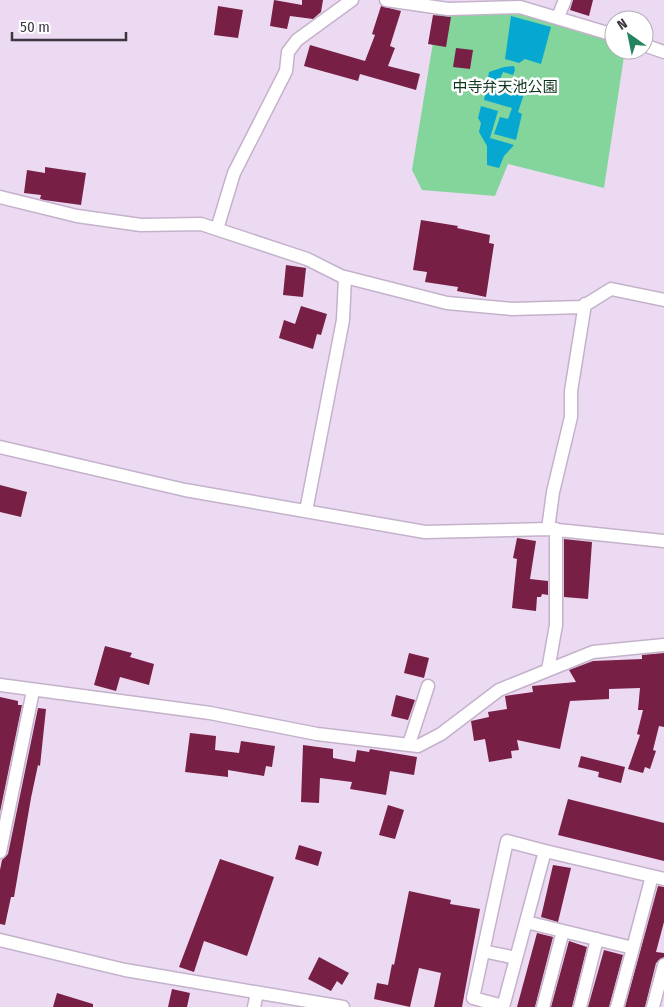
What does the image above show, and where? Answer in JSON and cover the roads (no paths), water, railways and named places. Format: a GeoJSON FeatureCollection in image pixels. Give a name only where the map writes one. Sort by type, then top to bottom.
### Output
{"type":"FeatureCollection","features":[{"type":"Feature","properties":{"kind":"street"},"geometry":{"type":"LineString","coordinates":[[217,229],[234,173],[286,71],[288,52],[297,40],[352,0]]}},
{"type":"Feature","properties":{"kind":"street"},"geometry":{"type":"LineString","coordinates":[[386,0],[448,9],[520,7],[604,32]]}},
{"type":"Feature","properties":{"kind":"street"},"geometry":{"type":"LineString","coordinates":[[558,18],[565,0]]}},
{"type":"Feature","properties":{"kind":"street"},"geometry":{"type":"LineString","coordinates":[[0,197],[77,216],[141,225],[201,224],[307,259],[345,277],[446,304],[512,309],[582,307],[611,289],[664,300]]}},
{"type":"Feature","properties":{"kind":"street"},"geometry":{"type":"LineString","coordinates":[[306,511],[343,320],[345,277]]}},
{"type":"Feature","properties":{"kind":"street"},"geometry":{"type":"LineString","coordinates":[[548,670],[556,626],[552,529],[553,492],[571,417],[571,391],[586,304]]}},
{"type":"Feature","properties":{"kind":"street"},"geometry":{"type":"LineString","coordinates":[[0,447],[186,490],[425,532],[552,529],[664,541]]}},
{"type":"Feature","properties":{"kind":"street"},"geometry":{"type":"LineString","coordinates":[[0,685],[210,713],[317,734],[418,746],[441,734],[499,690],[593,652],[664,645]]}},
{"type":"Feature","properties":{"kind":"street"},"geometry":{"type":"LineString","coordinates":[[409,744],[428,686]]}},
{"type":"Feature","properties":{"kind":"street"},"geometry":{"type":"LineString","coordinates":[[0,852],[33,690]]}},
{"type":"Feature","properties":{"kind":"street"},"geometry":{"type":"LineString","coordinates":[[545,851],[503,1007],[473,998],[507,841],[658,878],[633,948],[618,1007]]}},
{"type":"Feature","properties":{"kind":"street"},"geometry":{"type":"LineString","coordinates":[[526,922],[633,948]]}},
{"type":"Feature","properties":{"kind":"street"},"geometry":{"type":"LineString","coordinates":[[543,1007],[563,931]]}},
{"type":"Feature","properties":{"kind":"street"},"geometry":{"type":"LineString","coordinates":[[580,1007],[597,939]]}},
{"type":"Feature","properties":{"kind":"street"},"geometry":{"type":"LineString","coordinates":[[0,940],[125,970],[343,1007]]}},
{"type":"Feature","properties":{"kind":"street"},"geometry":{"type":"LineString","coordinates":[[483,952],[516,958]]}},
{"type":"Feature","properties":{"kind":"street"},"geometry":{"type":"LineString","coordinates":[[653,1007],[664,966]]}},
{"type":"Feature","properties":{"kind":"street"},"geometry":{"type":"LineString","coordinates":[[254,1007],[257,993]]}},
{"type":"Feature","properties":{"kind":"water"},"geometry":{"type":"Polygon","coordinates":[[[511,16],[551,27],[541,64],[525,59],[519,63],[505,59],[511,16]]]}},
{"type":"Feature","properties":{"kind":"water"},"geometry":{"type":"Polygon","coordinates":[[[514,66],[513,75],[503,72],[499,81],[509,86],[512,81],[516,82],[515,90],[525,91],[518,112],[522,114],[516,140],[494,134],[500,117],[508,119],[512,108],[484,100],[489,72],[514,66]]]}},
{"type":"Feature","properties":{"kind":"water"},"geometry":{"type":"Polygon","coordinates":[[[481,106],[498,111],[490,138],[514,145],[504,156],[499,168],[487,165],[487,146],[479,132],[481,123],[478,118],[481,106]]]}},
{"type":"Feature","properties":{"kind":"park label","name":"中寺弁天池公園"},"geometry":{"type":"Point","coordinates":[505,87]}}]}
